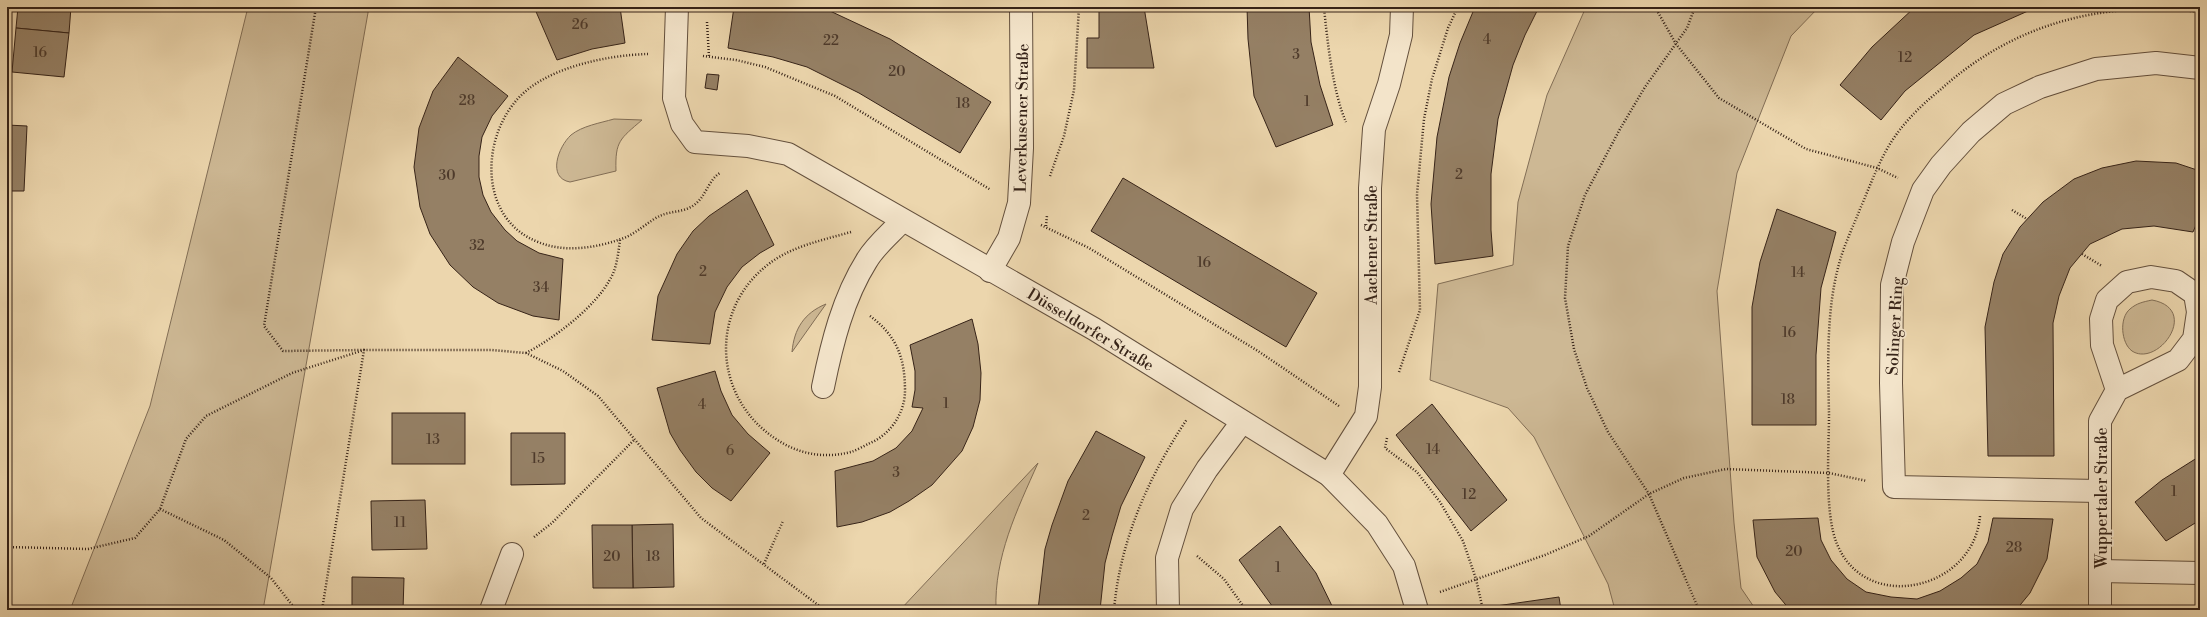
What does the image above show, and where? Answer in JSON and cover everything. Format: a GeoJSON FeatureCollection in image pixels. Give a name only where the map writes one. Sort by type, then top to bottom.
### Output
{"type":"FeatureCollection","features":[{"type":"Feature","properties":{"kind":"street","name":"Düsseldorfer Straße"},"geometry":{"type":"LineString","coordinates":[[677,7],[674,98],[682,124],[695,142],[748,146],[788,154],[990,271],[1094,329],[1329,475],[1376,524],[1404,566],[1416,605]]}},
{"type":"Feature","properties":{"kind":"street","name":"Leverkusener Straße"},"geometry":{"type":"LineString","coordinates":[[990,271],[1008,238],[1019,203],[1022,148],[1022,7]]}},
{"type":"Feature","properties":{"kind":"street","name":"Aachener Straße"},"geometry":{"type":"LineString","coordinates":[[1329,475],[1366,416],[1370,387],[1370,188],[1374,129],[1390,84],[1401,35],[1402,7]]}},
{"type":"Feature","properties":{"kind":"street","name":"Solinger Ring"},"geometry":{"type":"LineString","coordinates":[[1894,487],[1891,383],[1892,285],[1903,242],[1923,190],[1941,165],[1971,132],[2004,104],[2040,87],[2096,69],[2156,63],[2200,68]]}},
{"type":"Feature","properties":{"kind":"street"},"geometry":{"type":"LineString","coordinates":[[823,387],[831,350],[852,289],[868,259],[902,220]]}},
{"type":"Feature","properties":{"kind":"street"},"geometry":{"type":"LineString","coordinates":[[2150,277],[2176,281],[2197,292],[2198,312],[2194,339],[2178,360],[2117,390],[2102,345],[2100,319],[2107,300],[2127,282],[2150,277]]}},
{"type":"Feature","properties":{"kind":"street","name":"Wuppertaler Straße"},"geometry":{"type":"LineString","coordinates":[[2100,610],[2100,421],[2117,390]]}},
{"type":"Feature","properties":{"kind":"street"},"geometry":{"type":"LineString","coordinates":[[1168,610],[1167,558],[1182,509],[1207,469],[1242,422]]}},
{"type":"Feature","properties":{"kind":"street"},"geometry":{"type":"LineString","coordinates":[[1894,487],[2100,491]]}},
{"type":"Feature","properties":{"kind":"street"},"geometry":{"type":"LineString","coordinates":[[491,610],[512,554]]}},
{"type":"Feature","properties":{"kind":"street"},"geometry":{"type":"LineString","coordinates":[[2100,571],[2200,573]]}},
{"type":"Feature","properties":{"kind":"path"},"geometry":{"type":"LineString","coordinates":[[316,7],[264,326],[284,350],[492,350],[526,353],[563,371],[598,396],[701,518],[825,610]]}},
{"type":"Feature","properties":{"kind":"path"},"geometry":{"type":"LineString","coordinates":[[1050,181],[1064,136],[1074,90],[1079,7]]}},
{"type":"Feature","properties":{"kind":"path"},"geometry":{"type":"LineString","coordinates":[[1324,7],[1328,44],[1344,119],[1358,148],[1373,148]]}},
{"type":"Feature","properties":{"kind":"path"},"geometry":{"type":"LineString","coordinates":[[1399,373],[1420,310],[1418,194],[1424,119],[1432,79],[1448,28],[1458,7]]}},
{"type":"Feature","properties":{"kind":"path"},"geometry":{"type":"LineString","coordinates":[[1655,7],[1676,44],[1718,98],[1806,149],[1877,168],[1923,190]]}},
{"type":"Feature","properties":{"kind":"path"},"geometry":{"type":"LineString","coordinates":[[1695,7],[1687,28],[1645,87],[1620,129],[1585,195],[1568,246],[1565,298],[1574,349],[1587,388],[1608,432],[1649,494],[1699,610]]}},
{"type":"Feature","properties":{"kind":"path"},"geometry":{"type":"LineString","coordinates":[[1982,489],[1980,525],[1974,543],[1958,564],[1942,577],[1904,587],[1884,585],[1865,576],[1846,563],[1836,543],[1830,519],[1829,473],[1829,385],[1834,289],[1839,263],[1877,168],[1896,135],[1914,114],[1958,73],[2004,42],[2056,21],[2100,11],[2160,7],[2200,12]]}},
{"type":"Feature","properties":{"kind":"path"},"geometry":{"type":"LineString","coordinates":[[706,14],[709,57]]}},
{"type":"Feature","properties":{"kind":"path"},"geometry":{"type":"LineString","coordinates":[[2012,210],[2027,219]]}},
{"type":"Feature","properties":{"kind":"path"},"geometry":{"type":"LineString","coordinates":[[1046,226],[1047,211]]}},
{"type":"Feature","properties":{"kind":"path"},"geometry":{"type":"LineString","coordinates":[[526,353],[563,330],[589,305],[609,282],[617,262],[620,240]]}},
{"type":"Feature","properties":{"kind":"path"},"geometry":{"type":"LineString","coordinates":[[7,547],[88,549],[135,538],[160,508],[186,439],[206,416],[292,373],[364,350]]}},
{"type":"Feature","properties":{"kind":"path"},"geometry":{"type":"LineString","coordinates":[[322,610],[364,350]]}},
{"type":"Feature","properties":{"kind":"path"},"geometry":{"type":"LineString","coordinates":[[1114,610],[1120,565],[1138,509],[1158,466],[1202,397]]}},
{"type":"Feature","properties":{"kind":"path"},"geometry":{"type":"LineString","coordinates":[[1387,436],[1385,448],[1417,472],[1440,502],[1463,541],[1476,579],[1483,610]]}},
{"type":"Feature","properties":{"kind":"path"},"geometry":{"type":"LineString","coordinates":[[512,554],[552,523],[634,440]]}},
{"type":"Feature","properties":{"kind":"path"},"geometry":{"type":"LineString","coordinates":[[1416,605],[1476,579],[1545,555],[1589,536],[1649,494],[1684,478],[1726,469],[1829,473],[1894,487]]}},
{"type":"Feature","properties":{"kind":"path"},"geometry":{"type":"LineString","coordinates":[[160,508],[224,540],[271,578],[296,610]]}},
{"type":"Feature","properties":{"kind":"path"},"geometry":{"type":"LineString","coordinates":[[764,564],[783,521]]}},
{"type":"Feature","properties":{"kind":"path"},"geometry":{"type":"LineString","coordinates":[[1172,539],[1224,579],[1246,610]]}},
{"type":"Feature","properties":{"kind":"shaded area"},"geometry":{"type":"Polygon","coordinates":[[[248,7],[369,7],[263,610],[70,610],[150,406],[248,7]]]}},
{"type":"Feature","properties":{"kind":"shaded area"},"geometry":{"type":"Polygon","coordinates":[[[1586,7],[1819,7],[1791,36],[1737,173],[1717,291],[1734,523],[1741,588],[1756,610],[1615,610],[1608,584],[1534,437],[1508,408],[1430,380],[1438,284],[1513,265],[1518,202],[1547,95],[1586,7]]]}},
{"type":"Feature","properties":{"kind":"shaded area"},"geometry":{"type":"Polygon","coordinates":[[[614,119],[642,120],[620,141],[617,153],[616,171],[570,182],[563,179],[559,175],[557,162],[566,140],[580,129],[614,119]]]}},
{"type":"Feature","properties":{"kind":"shaded area"},"geometry":{"type":"Polygon","coordinates":[[[2152,300],[2166,305],[2173,314],[2174,325],[2170,335],[2163,345],[2153,351],[2142,354],[2132,351],[2128,347],[2123,330],[2124,318],[2130,309],[2138,304],[2152,300]]]}},
{"type":"Feature","properties":{"kind":"shaded area"},"geometry":{"type":"Polygon","coordinates":[[[826,304],[792,352],[795,336],[806,317],[826,304]]]}},
{"type":"Feature","properties":{"kind":"shaded area"},"geometry":{"type":"Polygon","coordinates":[[[1038,463],[1008,534],[996,590],[996,610],[900,610],[1038,463]]]}},
{"type":"Feature","properties":{"kind":"building"},"geometry":{"type":"Polygon","coordinates":[[[18,7],[71,7],[69,33],[16,28],[18,7]]]}},
{"type":"Feature","properties":{"kind":"building"},"geometry":{"type":"Polygon","coordinates":[[[534,7],[620,7],[625,43],[592,49],[557,60],[534,7]]]}},
{"type":"Feature","properties":{"kind":"building"},"geometry":{"type":"Polygon","coordinates":[[[734,7],[820,7],[890,39],[991,102],[960,153],[859,93],[807,67],[773,57],[728,48],[734,7]]]}},
{"type":"Feature","properties":{"kind":"building"},"geometry":{"type":"Polygon","coordinates":[[[1099,7],[1144,7],[1154,68],[1087,68],[1087,38],[1099,38],[1099,7]]]}},
{"type":"Feature","properties":{"kind":"building"},"geometry":{"type":"Polygon","coordinates":[[[1247,7],[1309,7],[1311,42],[1320,85],[1333,125],[1276,147],[1254,96],[1248,39],[1247,7]]]}},
{"type":"Feature","properties":{"kind":"building"},"geometry":{"type":"Polygon","coordinates":[[[1475,7],[1539,7],[1525,35],[1513,65],[1498,119],[1491,174],[1491,230],[1493,256],[1435,264],[1431,204],[1437,137],[1449,77],[1460,43],[1475,7]]]}},
{"type":"Feature","properties":{"kind":"building"},"geometry":{"type":"Polygon","coordinates":[[[1915,7],[2037,7],[1974,35],[1905,91],[1881,120],[1840,85],[1872,47],[1915,7]]]}},
{"type":"Feature","properties":{"kind":"building"},"geometry":{"type":"Polygon","coordinates":[[[16,28],[69,33],[64,77],[12,72],[16,28]]]}},
{"type":"Feature","properties":{"kind":"building"},"geometry":{"type":"Polygon","coordinates":[[[458,57],[508,96],[492,116],[482,137],[479,156],[479,177],[483,195],[491,212],[505,230],[517,241],[539,253],[563,259],[559,320],[533,316],[498,303],[473,287],[450,265],[430,234],[420,207],[414,167],[419,128],[433,91],[458,57]]]}},
{"type":"Feature","properties":{"kind":"building"},"geometry":{"type":"Polygon","coordinates":[[[707,74],[719,75],[717,90],[705,88],[707,74]]]}},
{"type":"Feature","properties":{"kind":"building"},"geometry":{"type":"Polygon","coordinates":[[[7,125],[27,126],[24,191],[7,191],[7,125]]]}},
{"type":"Feature","properties":{"kind":"building"},"geometry":{"type":"Polygon","coordinates":[[[2136,161],[2176,163],[2200,171],[2200,216],[2193,232],[2154,226],[2122,229],[2090,244],[2070,268],[2059,296],[2053,323],[2054,456],[1988,456],[1985,327],[1994,282],[2003,254],[2020,227],[2043,202],[2074,179],[2102,168],[2136,161]]]}},
{"type":"Feature","properties":{"kind":"building"},"geometry":{"type":"Polygon","coordinates":[[[1123,178],[1317,293],[1286,347],[1091,231],[1123,178]]]}},
{"type":"Feature","properties":{"kind":"building"},"geometry":{"type":"Polygon","coordinates":[[[747,190],[774,245],[760,253],[742,267],[727,287],[715,312],[710,344],[652,340],[658,296],[677,254],[693,231],[709,216],[747,190]]]}},
{"type":"Feature","properties":{"kind":"building"},"geometry":{"type":"Polygon","coordinates":[[[1777,209],[1836,232],[1821,288],[1816,355],[1816,425],[1752,425],[1752,307],[1760,262],[1777,209]]]}},
{"type":"Feature","properties":{"kind":"building"},"geometry":{"type":"Polygon","coordinates":[[[972,319],[978,344],[981,373],[980,400],[973,427],[962,451],[932,485],[909,501],[890,512],[862,522],[837,527],[835,471],[873,461],[896,448],[912,431],[923,408],[912,407],[915,390],[915,371],[910,345],[972,319]]]}},
{"type":"Feature","properties":{"kind":"building"},"geometry":{"type":"Polygon","coordinates":[[[715,371],[721,391],[732,415],[748,434],[770,453],[731,501],[712,488],[696,472],[680,450],[670,433],[657,388],[715,371]]]}},
{"type":"Feature","properties":{"kind":"building"},"geometry":{"type":"Polygon","coordinates":[[[1432,404],[1507,500],[1471,531],[1396,435],[1432,404]]]}},
{"type":"Feature","properties":{"kind":"building"},"geometry":{"type":"Polygon","coordinates":[[[392,413],[465,413],[465,464],[392,464],[392,413]]]}},
{"type":"Feature","properties":{"kind":"building"},"geometry":{"type":"Polygon","coordinates":[[[1096,431],[1145,457],[1121,506],[1112,536],[1105,563],[1100,610],[1038,610],[1045,549],[1052,525],[1068,481],[1096,431]]]}},
{"type":"Feature","properties":{"kind":"building"},"geometry":{"type":"Polygon","coordinates":[[[511,433],[565,433],[565,484],[511,485],[511,433]]]}},
{"type":"Feature","properties":{"kind":"building"},"geometry":{"type":"Polygon","coordinates":[[[2200,456],[2200,520],[2166,541],[2135,502],[2162,480],[2200,456]]]}},
{"type":"Feature","properties":{"kind":"building"},"geometry":{"type":"Polygon","coordinates":[[[425,500],[427,549],[372,550],[371,501],[425,500]]]}},
{"type":"Feature","properties":{"kind":"building"},"geometry":{"type":"Polygon","coordinates":[[[1818,518],[1821,540],[1831,560],[1847,579],[1866,592],[1891,597],[1917,599],[1940,591],[1961,578],[1977,564],[1988,542],[1993,518],[2053,519],[2047,559],[2030,593],[2016,610],[1790,610],[1775,592],[1757,557],[1753,520],[1818,518]]]}},
{"type":"Feature","properties":{"kind":"building"},"geometry":{"type":"Polygon","coordinates":[[[673,524],[674,587],[633,588],[632,525],[673,524]]]}},
{"type":"Feature","properties":{"kind":"building"},"geometry":{"type":"Polygon","coordinates":[[[592,525],[632,525],[633,588],[593,588],[592,525]]]}},
{"type":"Feature","properties":{"kind":"building"},"geometry":{"type":"Polygon","coordinates":[[[1280,526],[1316,573],[1334,610],[1275,610],[1239,560],[1280,526]]]}},
{"type":"Feature","properties":{"kind":"building"},"geometry":{"type":"Polygon","coordinates":[[[352,577],[404,578],[403,610],[352,610],[352,577]]]}},
{"type":"Feature","properties":{"kind":"building"},"geometry":{"type":"Polygon","coordinates":[[[1559,597],[1561,610],[1497,610],[1496,606],[1559,597]]]}}]}
